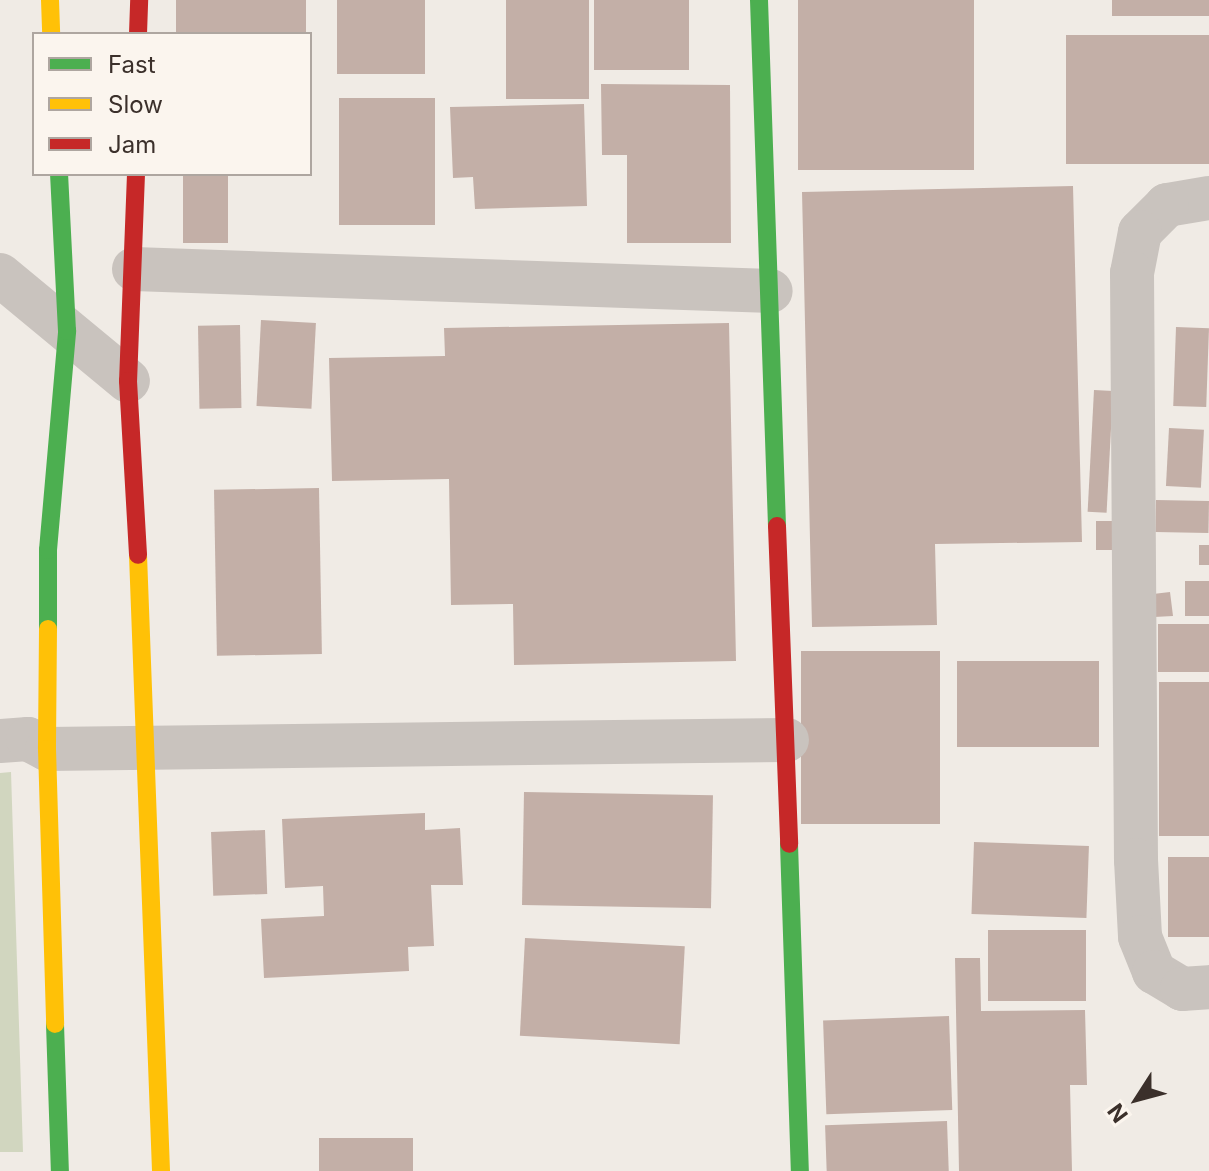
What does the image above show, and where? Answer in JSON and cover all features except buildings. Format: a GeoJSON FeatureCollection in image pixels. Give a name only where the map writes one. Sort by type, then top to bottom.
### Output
{"type":"FeatureCollection","features":[{"type":"Feature","properties":{"kind":"main road"},"geometry":{"type":"LineString","coordinates":[[50,0],[51,32]]}},
{"type":"Feature","properties":{"kind":"main road"},"geometry":{"type":"LineString","coordinates":[[138,32],[139,0]]}},
{"type":"Feature","properties":{"kind":"main road"},"geometry":{"type":"LineString","coordinates":[[759,0],[800,1171]]}},
{"type":"Feature","properties":{"kind":"main road"},"geometry":{"type":"LineString","coordinates":[[59,176],[67,331],[48,550],[19,736],[60,1171]]}},
{"type":"Feature","properties":{"kind":"main road"},"geometry":{"type":"LineString","coordinates":[[136,176],[128,381],[147,749],[161,1171]]}},
{"type":"Feature","properties":{"kind":"street"},"geometry":{"type":"LineString","coordinates":[[1209,198],[1167,205],[1140,232],[1132,289],[1136,860],[1140,937],[1154,972],[1182,989],[1209,987]]}},
{"type":"Feature","properties":{"kind":"street"},"geometry":{"type":"LineString","coordinates":[[134,269],[771,291]]}},
{"type":"Feature","properties":{"kind":"street"},"geometry":{"type":"LineString","coordinates":[[0,275],[128,381]]}},
{"type":"Feature","properties":{"kind":"street"},"geometry":{"type":"LineString","coordinates":[[19,736],[147,749],[787,740]]}},
{"type":"Feature","properties":{"kind":"green space"},"geometry":{"type":"Polygon","coordinates":[[[11,772],[23,1152],[0,1152],[0,773],[11,772]]]}},
{"type":"Feature","properties":{"kind":"traffic: fast"},"geometry":{"type":"LineString","coordinates":[[759,0],[777,526]]}},
{"type":"Feature","properties":{"kind":"traffic: fast"},"geometry":{"type":"LineString","coordinates":[[48,629],[48,550],[67,331],[59,176]]}},
{"type":"Feature","properties":{"kind":"traffic: fast"},"geometry":{"type":"LineString","coordinates":[[789,844],[800,1171]]}},
{"type":"Feature","properties":{"kind":"traffic: fast"},"geometry":{"type":"LineString","coordinates":[[55,1024],[60,1171]]}},
{"type":"Feature","properties":{"kind":"traffic: slow"},"geometry":{"type":"LineString","coordinates":[[50,0],[51,32]]}},
{"type":"Feature","properties":{"kind":"traffic: slow"},"geometry":{"type":"LineString","coordinates":[[138,555],[161,1171]]}},
{"type":"Feature","properties":{"kind":"traffic: slow"},"geometry":{"type":"LineString","coordinates":[[48,629],[47,749],[55,1024]]}},
{"type":"Feature","properties":{"kind":"traffic: jam"},"geometry":{"type":"LineString","coordinates":[[138,32],[139,0]]}},
{"type":"Feature","properties":{"kind":"traffic: jam"},"geometry":{"type":"LineString","coordinates":[[136,176],[128,381],[138,555]]}},
{"type":"Feature","properties":{"kind":"traffic: jam"},"geometry":{"type":"LineString","coordinates":[[777,526],[789,844]]}}]}
